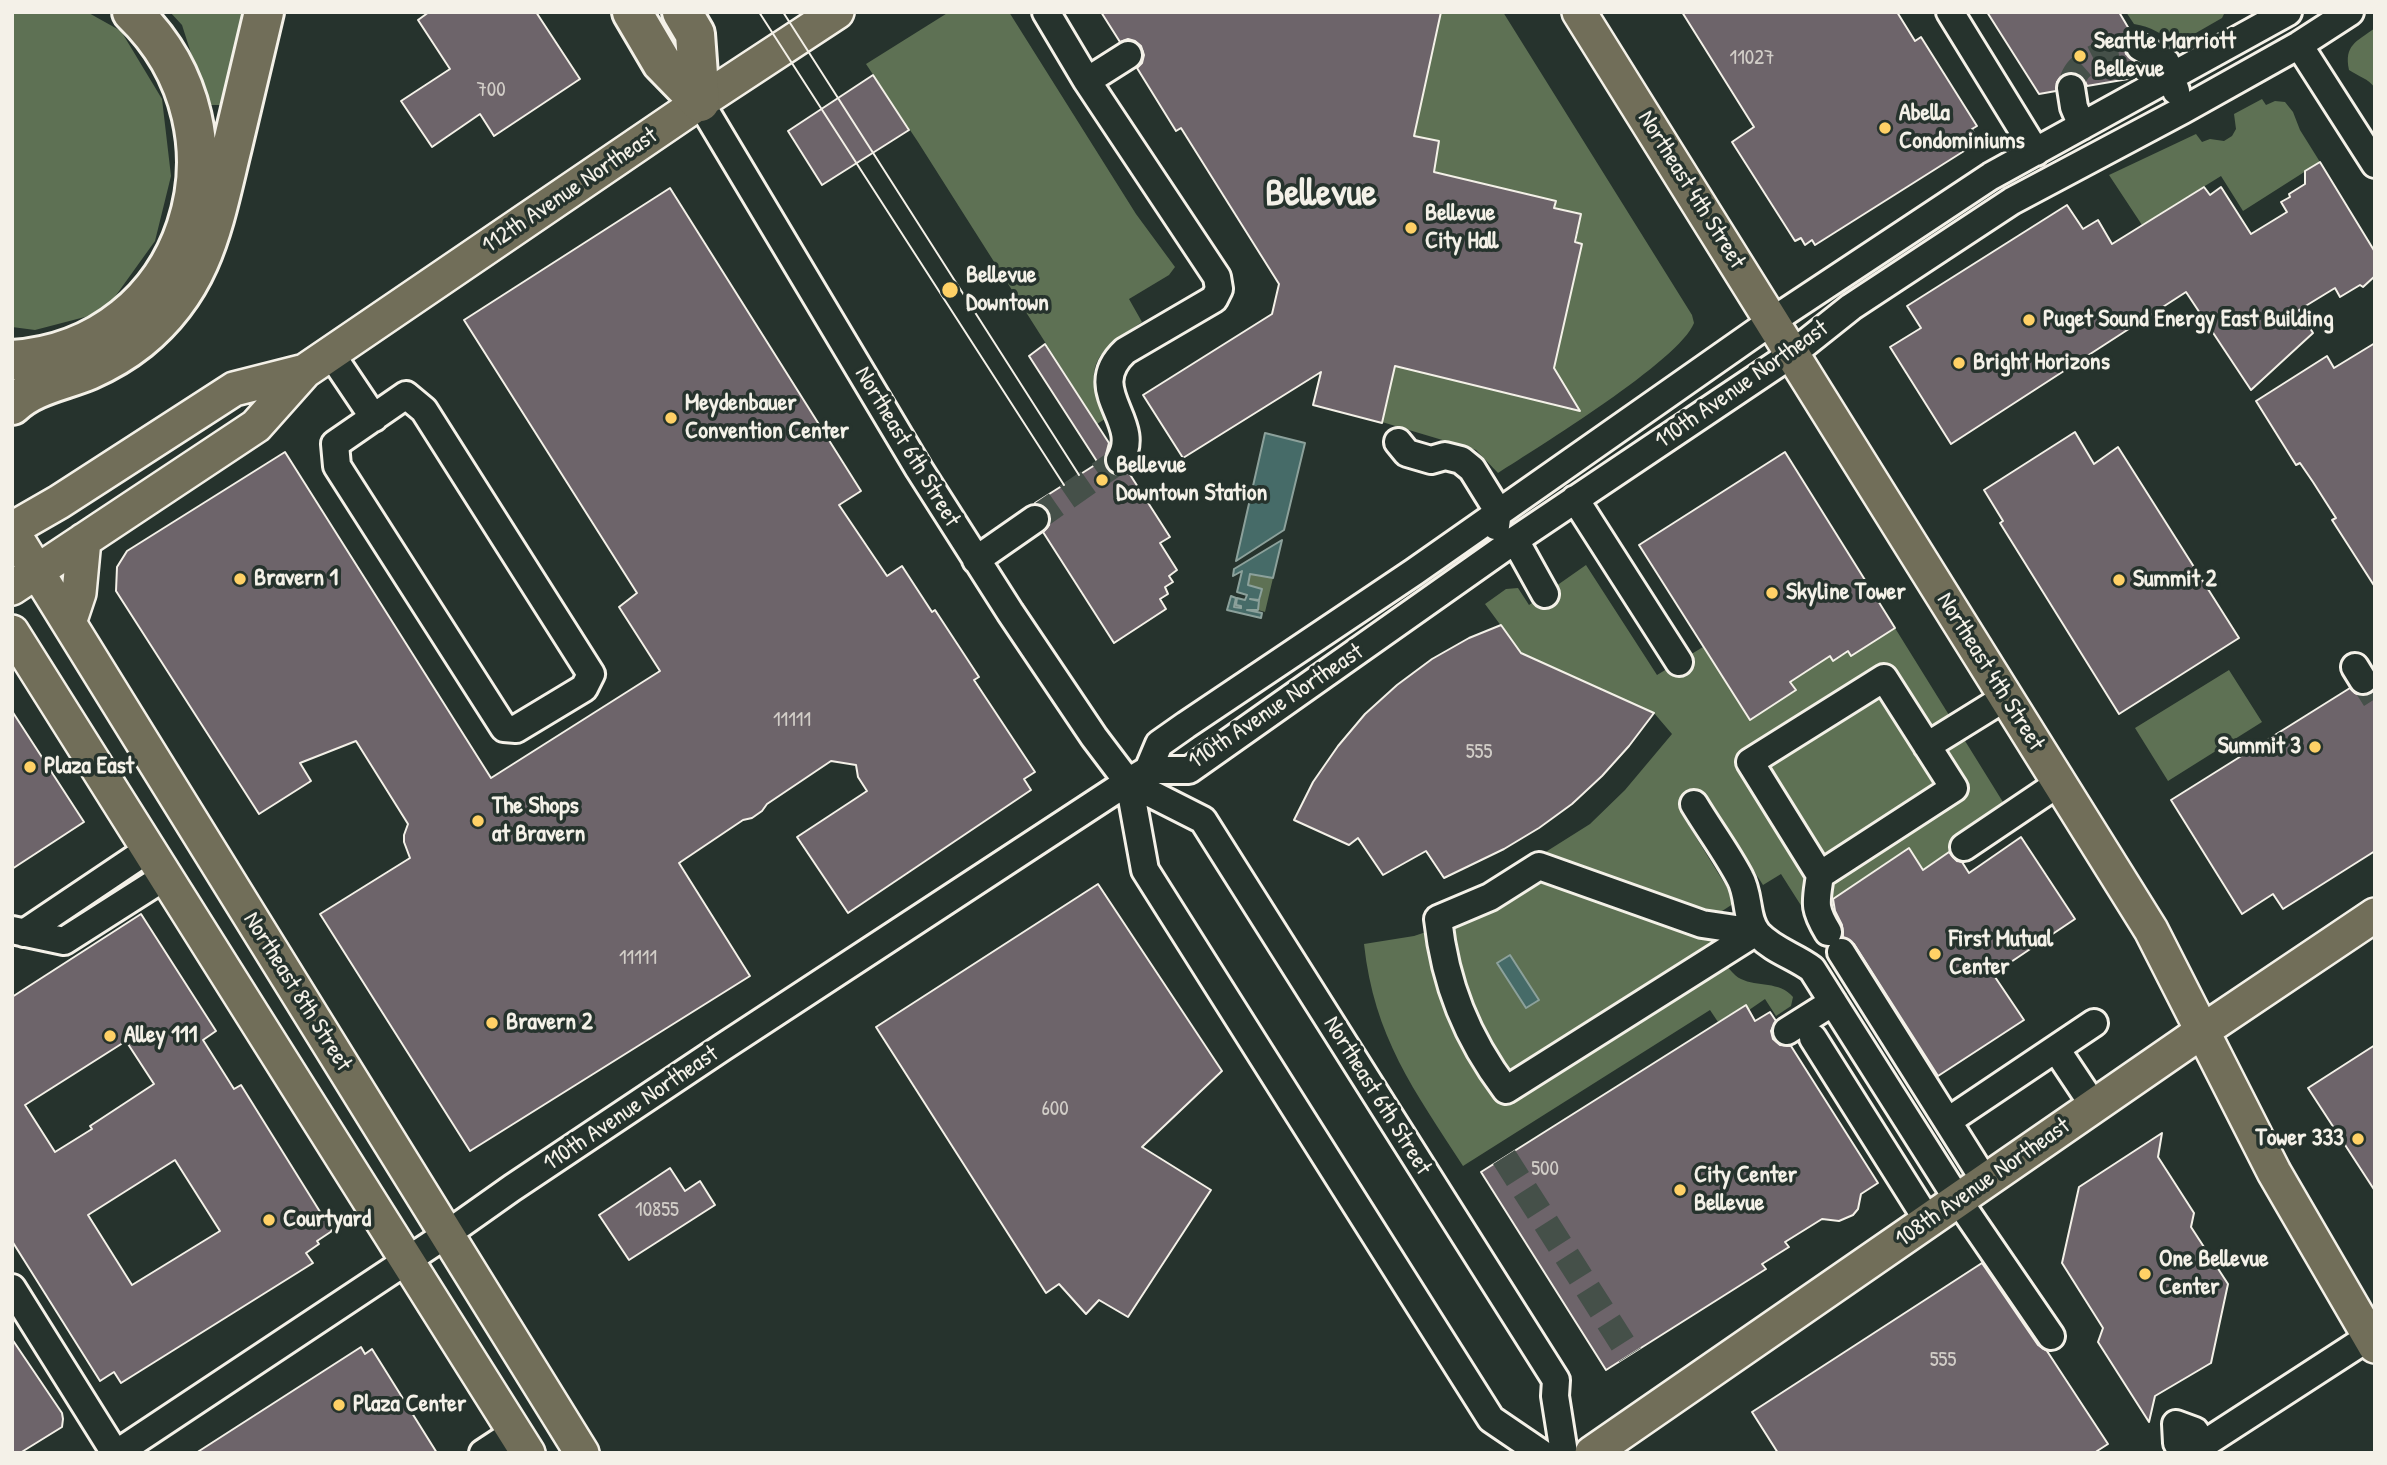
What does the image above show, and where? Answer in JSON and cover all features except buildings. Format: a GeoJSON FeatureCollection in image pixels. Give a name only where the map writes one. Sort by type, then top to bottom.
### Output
{"type":"FeatureCollection","features":[{"type":"Feature","properties":{"kind":"highway"},"geometry":{"type":"LineString","coordinates":[[12,360],[62,350],[96,335],[125,316],[160,279],[186,232],[194,202],[198,160],[193,114],[181,80],[164,48],[132,12]]}},
{"type":"Feature","properties":{"kind":"highway"},"geometry":{"type":"LineString","coordinates":[[12,405],[35,389],[114,358],[157,324],[184,291],[205,250],[264,12]]}},
{"type":"Feature","properties":{"kind":"highway"},"geometry":{"type":"LineString","coordinates":[[632,12],[662,63],[700,102]]}},
{"type":"Feature","properties":{"kind":"highway"},"geometry":{"type":"LineString","coordinates":[[682,12],[695,34],[700,102]]}},
{"type":"Feature","properties":{"kind":"main road","name":"112th Avenue Northeast"},"geometry":{"type":"LineString","coordinates":[[24,579],[256,426],[318,363],[700,102],[837,12]]}},
{"type":"Feature","properties":{"kind":"main road","name":"Northeast 4th Street"},"geometry":{"type":"LineString","coordinates":[[1586,15],[1792,354],[2151,930],[2274,1172],[2372,1341]]}},
{"type":"Feature","properties":{"kind":"main road","name":"112th Avenue Northeast"},"geometry":{"type":"LineString","coordinates":[[12,530],[234,389],[318,363]]}},
{"type":"Feature","properties":{"kind":"main road","name":"Northeast 8th Street"},"geometry":{"type":"LineString","coordinates":[[12,530],[24,579],[69,623],[582,1453]]}},
{"type":"Feature","properties":{"kind":"main road"},"geometry":{"type":"LineString","coordinates":[[69,623],[79,593],[85,540]]}},
{"type":"Feature","properties":{"kind":"main road","name":"Northeast 8th Street"},"geometry":{"type":"LineString","coordinates":[[12,632],[522,1442]]}},
{"type":"Feature","properties":{"kind":"main road","name":"108th Avenue Northeast"},"geometry":{"type":"LineString","coordinates":[[1592,1453],[2201,1032],[2375,915]]}},
{"type":"Feature","properties":{"kind":"street"},"geometry":{"type":"LineString","coordinates":[[1046,12],[1087,81],[1217,277],[1219,289],[1214,299],[1125,351],[1114,361],[1109,380],[1112,398],[1127,440],[1126,451],[1120,460]]}},
{"type":"Feature","properties":{"kind":"street"},"geometry":{"type":"LineString","coordinates":[[1950,12],[2036,152],[2030,191]]}},
{"type":"Feature","properties":{"kind":"street","name":"110th Avenue Northeast"},"geometry":{"type":"LineString","coordinates":[[1135,778],[1189,770],[1575,499],[1792,354],[1851,307],[2030,191],[2183,110],[2299,45],[2350,12]]}},
{"type":"Feature","properties":{"kind":"street","name":"110th Avenue Northeast"},"geometry":{"type":"LineString","coordinates":[[116,1453],[447,1234],[713,1053],[1135,778],[1159,744],[1413,572],[1772,321],[1991,176],[2282,14]]}},
{"type":"Feature","properties":{"kind":"street"},"geometry":{"type":"LineString","coordinates":[[2299,45],[2375,164]]}},
{"type":"Feature","properties":{"kind":"street"},"geometry":{"type":"LineString","coordinates":[[2140,47],[2166,62],[2183,110]]}},
{"type":"Feature","properties":{"kind":"street"},"geometry":{"type":"LineString","coordinates":[[1087,81],[1128,55]]}},
{"type":"Feature","properties":{"kind":"street"},"geometry":{"type":"LineString","coordinates":[[2071,88],[2081,126]]}},
{"type":"Feature","properties":{"kind":"street","name":"Northeast 6th Street"},"geometry":{"type":"LineString","coordinates":[[700,102],[919,469],[1094,737],[1135,778],[1203,820],[1556,1380],[1555,1396],[1564,1453]]}},
{"type":"Feature","properties":{"kind":"street"},"geometry":{"type":"LineString","coordinates":[[318,363],[374,418]]}},
{"type":"Feature","properties":{"kind":"street"},"geometry":{"type":"LineString","coordinates":[[406,395],[424,410],[591,674],[584,688],[516,729],[503,728],[337,466],[335,444],[374,418],[406,395]]}},
{"type":"Feature","properties":{"kind":"street"},"geometry":{"type":"LineString","coordinates":[[1387,440],[1407,453],[1431,460],[1445,456],[1461,460],[1472,469],[1498,511],[1496,531],[1462,558],[1457,581]]}},
{"type":"Feature","properties":{"kind":"street"},"geometry":{"type":"LineString","coordinates":[[1575,499],[1679,662]]}},
{"type":"Feature","properties":{"kind":"street"},"geometry":{"type":"LineString","coordinates":[[976,560],[1035,519]]}},
{"type":"Feature","properties":{"kind":"street"},"geometry":{"type":"LineString","coordinates":[[1516,540],[1545,594]]}},
{"type":"Feature","properties":{"kind":"street"},"geometry":{"type":"LineString","coordinates":[[1820,875],[1954,788],[1884,678],[1750,762],[1820,875],[1815,904],[1819,917],[1985,1181]]}},
{"type":"Feature","properties":{"kind":"street"},"geometry":{"type":"LineString","coordinates":[[1927,746],[2006,697]]}},
{"type":"Feature","properties":{"kind":"street","name":"Northeast 6th Street"},"geometry":{"type":"LineString","coordinates":[[1135,778],[1145,870],[1491,1419],[1541,1453]]}},
{"type":"Feature","properties":{"kind":"street"},"geometry":{"type":"LineString","coordinates":[[1964,847],[2059,783]]}},
{"type":"Feature","properties":{"kind":"street"},"geometry":{"type":"LineString","coordinates":[[1694,804],[1741,880],[1748,897],[1749,916],[1756,932],[1774,949],[1799,959],[1812,969],[1958,1200],[2051,1336]]}},
{"type":"Feature","properties":{"kind":"street"},"geometry":{"type":"LineString","coordinates":[[18,932],[158,863]]}},
{"type":"Feature","properties":{"kind":"street"},"geometry":{"type":"LineString","coordinates":[[1539,866],[1702,924],[1756,932],[1506,1090],[1490,1069],[1464,1022],[1446,971],[1438,919],[1490,897],[1539,866]]}},
{"type":"Feature","properties":{"kind":"street"},"geometry":{"type":"LineString","coordinates":[[1787,1031],[1833,1002]]}},
{"type":"Feature","properties":{"kind":"street"},"geometry":{"type":"LineString","coordinates":[[1948,1121],[2094,1023]]}},
{"type":"Feature","properties":{"kind":"street"},"geometry":{"type":"LineString","coordinates":[[1813,1038],[1928,1221]]}},
{"type":"Feature","properties":{"kind":"street"},"geometry":{"type":"LineString","coordinates":[[2056,1049],[2094,1106]]}},
{"type":"Feature","properties":{"kind":"street"},"geometry":{"type":"LineString","coordinates":[[12,1288],[116,1453]]}},
{"type":"Feature","properties":{"kind":"street"},"geometry":{"type":"LineString","coordinates":[[2192,1450],[2372,1341]]}},
{"type":"Feature","properties":{"kind":"street"},"geometry":{"type":"LineString","coordinates":[[483,1453],[522,1442]]}},
{"type":"Feature","properties":{"kind":"green space"},"geometry":{"type":"Polygon","coordinates":[[[12,12],[87,12],[121,31],[162,99],[171,176],[155,241],[104,312],[35,330],[12,327],[12,12]]]}},
{"type":"Feature","properties":{"kind":"green space"},"geometry":{"type":"Polygon","coordinates":[[[170,12],[243,12],[224,105],[203,105],[197,72],[182,25],[170,12]]]}},
{"type":"Feature","properties":{"kind":"green space"},"geometry":{"type":"Polygon","coordinates":[[[949,12],[1009,12],[1136,214],[1175,267],[1169,275],[1129,299],[1142,322],[1114,342],[1098,361],[1094,384],[1105,419],[1097,424],[866,64],[949,12]]]}},
{"type":"Feature","properties":{"kind":"green space"},"geometry":{"type":"Polygon","coordinates":[[[1441,12],[1503,12],[1692,315],[1694,323],[1683,339],[1663,359],[1636,380],[1498,473],[1476,450],[1382,422],[1382,363],[1498,390],[1554,368],[1581,215],[1554,208],[1555,201],[1434,172],[1439,141],[1420,137],[1417,145],[1412,144],[1441,12]]]}},
{"type":"Feature","properties":{"kind":"green space"},"geometry":{"type":"Polygon","coordinates":[[[2126,12],[2225,12],[2222,18],[2175,45],[2156,31],[2134,24],[2126,12]]]}},
{"type":"Feature","properties":{"kind":"green space"},"geometry":{"type":"Polygon","coordinates":[[[2375,28],[2375,88],[2349,70],[2348,55],[2357,41],[2375,28]]]}},
{"type":"Feature","properties":{"kind":"green space"},"geometry":{"type":"Polygon","coordinates":[[[2262,99],[2266,105],[2275,101],[2285,102],[2320,162],[2243,211],[2221,176],[2142,225],[2109,175],[2196,134],[2202,142],[2210,139],[2224,141],[2232,136],[2236,129],[2234,114],[2262,99]]]}},
{"type":"Feature","properties":{"kind":"green space"},"geometry":{"type":"Polygon","coordinates":[[[1586,565],[1657,675],[1703,647],[1750,719],[1795,691],[1790,682],[1830,656],[1834,661],[1848,651],[1851,656],[1895,628],[2011,815],[1953,849],[1924,870],[1909,848],[1823,906],[1821,937],[1781,874],[1763,885],[1706,797],[1681,813],[1736,902],[1702,924],[1714,946],[1735,975],[1788,992],[1793,997],[1791,1006],[1776,1016],[1765,999],[1749,1010],[1746,1005],[1718,1022],[1710,1010],[1463,1166],[1413,1087],[1387,1035],[1369,977],[1364,944],[1414,936],[1450,924],[1547,872],[1544,853],[1590,824],[1625,790],[1672,734],[1654,713],[1521,653],[1485,604],[1506,589],[1518,588],[1529,605],[1586,565]]]}},
{"type":"Feature","properties":{"kind":"green space"},"geometry":{"type":"Polygon","coordinates":[[[1250,574],[1273,578],[1265,612],[1258,610],[1262,589],[1248,586],[1250,574]]]}},
{"type":"Feature","properties":{"kind":"green space"},"geometry":{"type":"Polygon","coordinates":[[[2229,670],[2262,722],[2168,781],[2135,728],[2229,670]]]}},
{"type":"Feature","properties":{"kind":"water"},"geometry":{"type":"Polygon","coordinates":[[[1265,433],[1305,443],[1284,530],[1236,561],[1265,433]]]}},
{"type":"Feature","properties":{"kind":"water"},"geometry":{"type":"Polygon","coordinates":[[[1282,540],[1273,578],[1250,574],[1248,585],[1262,589],[1259,600],[1250,599],[1259,601],[1258,610],[1247,610],[1262,613],[1261,618],[1227,610],[1231,596],[1236,598],[1234,607],[1241,608],[1236,605],[1237,598],[1245,600],[1247,595],[1237,592],[1242,571],[1233,576],[1234,569],[1282,540]]]}},
{"type":"Feature","properties":{"kind":"water"},"geometry":{"type":"Polygon","coordinates":[[[1510,955],[1539,1000],[1526,1008],[1497,963],[1510,955]]]}},
{"type":"Feature","properties":{"kind":"tunnel"},"geometry":{"type":"LineString","coordinates":[[2071,88],[2074,77],[2087,62],[2108,53],[2140,47]]}},
{"type":"Feature","properties":{"kind":"tunnel"},"geometry":{"type":"LineString","coordinates":[[1035,519],[1120,460]]}},
{"type":"Feature","properties":{"kind":"tunnel"},"geometry":{"type":"LineString","coordinates":[[2363,680],[2375,699]]}},
{"type":"Feature","properties":{"kind":"tunnel"},"geometry":{"type":"LineString","coordinates":[[1504,1157],[1630,1355]]}},
{"type":"Feature","properties":{"kind":"tram line"},"geometry":{"type":"LineString","coordinates":[[759,12],[1064,485]]}},
{"type":"Feature","properties":{"kind":"tram line"},"geometry":{"type":"LineString","coordinates":[[783,12],[1079,475]]}},
{"type":"Feature","properties":{"kind":"place","name":"Seattle Marriott Bellevue"},"geometry":{"type":"Point","coordinates":[2080,56]}},
{"type":"Feature","properties":{"kind":"place","name":"Abella Condominiums"},"geometry":{"type":"Point","coordinates":[1885,128]}},
{"type":"Feature","properties":{"kind":"place","name":"Bellevue City Hall"},"geometry":{"type":"Point","coordinates":[1411,228]}},
{"type":"Feature","properties":{"kind":"place","name":"Bellevue Downtown"},"geometry":{"type":"Point","coordinates":[950,290]}},
{"type":"Feature","properties":{"kind":"place","name":"Puget Sound Energy East Building"},"geometry":{"type":"Point","coordinates":[2029,320]}},
{"type":"Feature","properties":{"kind":"place","name":"Bright Horizons"},"geometry":{"type":"Point","coordinates":[1959,363]}},
{"type":"Feature","properties":{"kind":"place","name":"Meydenbauer Convention Center"},"geometry":{"type":"Point","coordinates":[671,418]}},
{"type":"Feature","properties":{"kind":"place","name":"Bellevue Downtown Station"},"geometry":{"type":"Point","coordinates":[1102,480]}},
{"type":"Feature","properties":{"kind":"place","name":"Bravern 1"},"geometry":{"type":"Point","coordinates":[240,579]}},
{"type":"Feature","properties":{"kind":"place","name":"Summit 2"},"geometry":{"type":"Point","coordinates":[2119,580]}},
{"type":"Feature","properties":{"kind":"place","name":"Skyline Tower"},"geometry":{"type":"Point","coordinates":[1772,593]}},
{"type":"Feature","properties":{"kind":"place","name":"Summit 3"},"geometry":{"type":"Point","coordinates":[2315,747]}},
{"type":"Feature","properties":{"kind":"place","name":"Plaza East"},"geometry":{"type":"Point","coordinates":[30,767]}},
{"type":"Feature","properties":{"kind":"place","name":"The Shops at Bravern"},"geometry":{"type":"Point","coordinates":[478,821]}},
{"type":"Feature","properties":{"kind":"place","name":"First Mutual Center"},"geometry":{"type":"Point","coordinates":[1935,954]}},
{"type":"Feature","properties":{"kind":"place","name":"Bravern 2"},"geometry":{"type":"Point","coordinates":[492,1023]}},
{"type":"Feature","properties":{"kind":"place","name":"Alley 111"},"geometry":{"type":"Point","coordinates":[110,1036]}},
{"type":"Feature","properties":{"kind":"place","name":"Tower 333"},"geometry":{"type":"Point","coordinates":[2358,1139]}},
{"type":"Feature","properties":{"kind":"place","name":"City Center Bellevue"},"geometry":{"type":"Point","coordinates":[1680,1190]}},
{"type":"Feature","properties":{"kind":"place","name":"Courtyard"},"geometry":{"type":"Point","coordinates":[269,1220]}},
{"type":"Feature","properties":{"kind":"place","name":"One Bellevue Center"},"geometry":{"type":"Point","coordinates":[2145,1274]}},
{"type":"Feature","properties":{"kind":"place","name":"Plaza Center"},"geometry":{"type":"Point","coordinates":[339,1405]}},
{"type":"Feature","properties":{"kind":"district","name":"Bellevue"},"geometry":{"type":"Point","coordinates":[1321,195]}}]}
